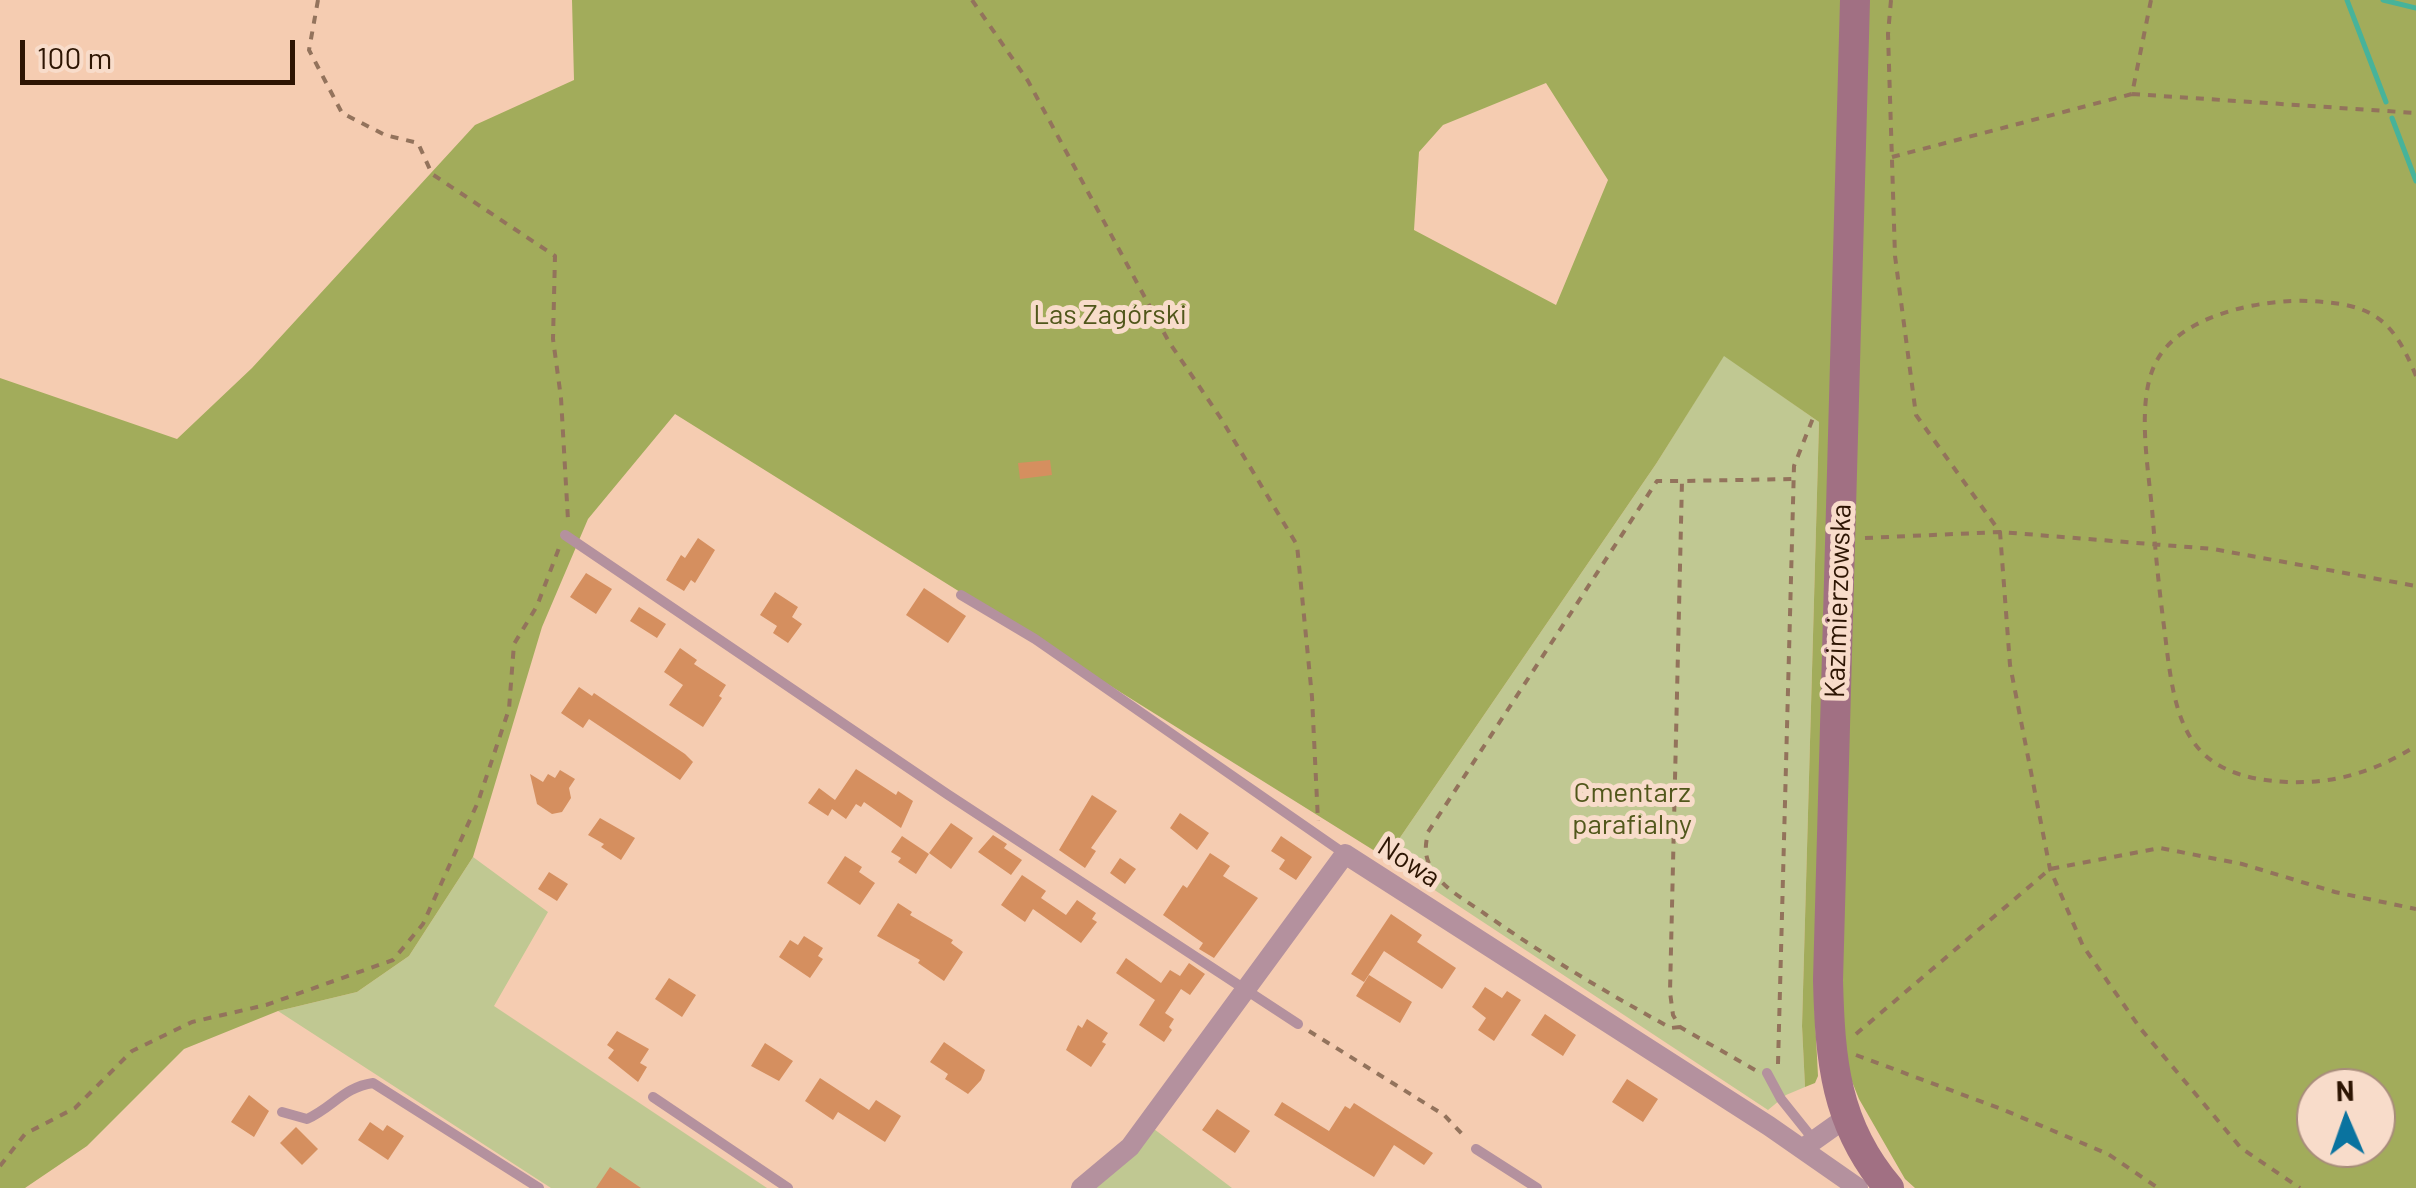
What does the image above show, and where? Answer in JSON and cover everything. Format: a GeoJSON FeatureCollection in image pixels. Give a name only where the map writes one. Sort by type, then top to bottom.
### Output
{"type":"FeatureCollection","features":[{"type":"Feature","properties":{"kind":"street","name":"Kazimierzowska"},"geometry":{"type":"LineString","coordinates":[[1855,0],[1828,980],[1830,1050],[1847,1117],[1866,1158],[1889,1188]]}},
{"type":"Feature","properties":{"kind":"street","name":"Nowa"},"geometry":{"type":"LineString","coordinates":[[1081,1188],[1130,1146],[1345,854],[1807,1144],[1858,1188]]}},
{"type":"Feature","properties":{"kind":"street"},"geometry":{"type":"LineString","coordinates":[[1807,1144],[1847,1117]]}},
{"type":"Feature","properties":{"kind":"lane"},"geometry":{"type":"LineString","coordinates":[[565,534],[946,794],[1298,1024]]}},
{"type":"Feature","properties":{"kind":"lane"},"geometry":{"type":"LineString","coordinates":[[960,596],[1036,639],[1345,854]]}},
{"type":"Feature","properties":{"kind":"lane"},"geometry":{"type":"LineString","coordinates":[[1767,1073],[1807,1144]]}},
{"type":"Feature","properties":{"kind":"lane"},"geometry":{"type":"LineString","coordinates":[[282,1112],[307,1119],[323,1112],[356,1086],[373,1083],[539,1188]]}},
{"type":"Feature","properties":{"kind":"lane"},"geometry":{"type":"LineString","coordinates":[[653,1097],[788,1188]]}},
{"type":"Feature","properties":{"kind":"lane"},"geometry":{"type":"LineString","coordinates":[[1476,1148],[1537,1188]]}},
{"type":"Feature","properties":{"kind":"path"},"geometry":{"type":"LineString","coordinates":[[0,1166],[25,1134],[75,1108],[132,1051],[192,1022],[266,1005],[393,960],[424,924],[478,802],[510,709],[514,644],[537,606],[565,534],[570,513],[564,486],[561,398],[553,339],[555,256],[432,174],[418,143],[385,135],[342,113],[309,50],[318,0]]}},
{"type":"Feature","properties":{"kind":"path"},"geometry":{"type":"LineString","coordinates":[[972,0],[1028,82],[1168,342],[1220,417],[1297,545],[1312,698],[1318,836]]}},
{"type":"Feature","properties":{"kind":"path"},"geometry":{"type":"LineString","coordinates":[[1891,0],[1888,34],[1895,256],[1916,415],[2000,532],[2010,664],[2050,869],[2083,946],[2140,1028],[2240,1148],[2300,1188]]}},
{"type":"Feature","properties":{"kind":"path"},"geometry":{"type":"LineString","coordinates":[[2132,94],[2151,0]]}},
{"type":"Feature","properties":{"kind":"path"},"geometry":{"type":"LineString","coordinates":[[1892,157],[2132,94],[2416,113]]}},
{"type":"Feature","properties":{"kind":"path"},"geometry":{"type":"LineString","coordinates":[[2416,376],[2404,348],[2383,321],[2352,304],[2302,301],[2215,314],[2179,335],[2155,362],[2144,404],[2171,687],[2182,726],[2200,751],[2230,773],[2264,781],[2308,783],[2341,780],[2376,768],[2416,746]]}},
{"type":"Feature","properties":{"kind":"path"},"geometry":{"type":"LineString","coordinates":[[1682,481],[1670,992],[1673,1015],[1680,1027],[1753,1069],[1767,1073],[1778,1069],[1794,466],[1814,418],[1843,414]]}},
{"type":"Feature","properties":{"kind":"path"},"geometry":{"type":"LineString","coordinates":[[1680,1027],[1672,1028],[1583,979],[1451,890],[1433,872],[1424,852],[1428,832],[1657,480],[1794,480]]}},
{"type":"Feature","properties":{"kind":"path"},"geometry":{"type":"LineString","coordinates":[[1849,538],[2000,532],[2155,544],[2214,549],[2416,586]]}},
{"type":"Feature","properties":{"kind":"path"},"geometry":{"type":"LineString","coordinates":[[1853,1037],[2050,869],[2160,848],[2242,864],[2335,892],[2416,909]]}},
{"type":"Feature","properties":{"kind":"path"},"geometry":{"type":"LineString","coordinates":[[1298,1024],[1444,1115],[1476,1148]]}},
{"type":"Feature","properties":{"kind":"path"},"geometry":{"type":"LineString","coordinates":[[1858,1056],[2004,1110],[2108,1154],[2158,1188]]}},
{"type":"Feature","properties":{"kind":"green space","name":"Las Zagórski"},"geometry":{"type":"Polygon","coordinates":[[[572,0],[1843,0],[1814,998],[1818,1076],[1815,1083],[1805,1087],[1802,1026],[1819,422],[1724,356],[1656,464],[1386,858],[675,414],[588,519],[542,627],[473,857],[409,956],[357,992],[278,1011],[184,1049],[87,1146],[25,1188],[0,1188],[0,378],[177,439],[252,368],[475,125],[574,80],[572,0]],[[1546,83],[1443,125],[1419,152],[1414,230],[1556,305],[1608,180],[1546,83]]]}},
{"type":"Feature","properties":{"kind":"green space"},"geometry":{"type":"Polygon","coordinates":[[[1867,0],[2416,0],[2416,1188],[1915,1188],[1905,1179],[1859,1099],[1839,1049],[1867,0]]]}},
{"type":"Feature","properties":{"kind":"green space","name":"Cmentarz parafialny"},"geometry":{"type":"Polygon","coordinates":[[[1724,355],[1819,422],[1802,1026],[1805,1087],[1786,1095],[1768,1110],[1386,858],[1656,464],[1724,355]]]}},
{"type":"Feature","properties":{"kind":"green space"},"geometry":{"type":"Polygon","coordinates":[[[473,857],[548,912],[494,1006],[767,1188],[551,1188],[278,1011],[357,992],[409,956],[473,857]]]}},
{"type":"Feature","properties":{"kind":"green space"},"geometry":{"type":"Polygon","coordinates":[[[1154,1129],[1232,1188],[1095,1188],[1154,1129]]]}},
{"type":"Feature","properties":{"kind":"building"},"geometry":{"type":"Polygon","coordinates":[[[1050,460],[1052,475],[1020,479],[1018,463],[1050,460]]]}},
{"type":"Feature","properties":{"kind":"building"},"geometry":{"type":"Polygon","coordinates":[[[698,538],[715,550],[695,583],[691,580],[684,591],[666,580],[681,555],[685,558],[698,538]]]}},
{"type":"Feature","properties":{"kind":"building"},"geometry":{"type":"Polygon","coordinates":[[[586,573],[612,589],[596,614],[570,597],[586,573]]]}},
{"type":"Feature","properties":{"kind":"building"},"geometry":{"type":"Polygon","coordinates":[[[924,588],[966,616],[948,643],[906,615],[924,588]]]}},
{"type":"Feature","properties":{"kind":"building"},"geometry":{"type":"Polygon","coordinates":[[[775,592],[798,607],[792,617],[802,624],[788,643],[773,633],[777,626],[760,615],[775,592]]]}},
{"type":"Feature","properties":{"kind":"building"},"geometry":{"type":"Polygon","coordinates":[[[639,607],[666,624],[657,638],[630,621],[639,607]]]}},
{"type":"Feature","properties":{"kind":"building"},"geometry":{"type":"Polygon","coordinates":[[[680,648],[697,660],[694,664],[726,685],[703,727],[669,705],[683,685],[664,672],[680,648]]]}},
{"type":"Feature","properties":{"kind":"building"},"geometry":{"type":"Polygon","coordinates":[[[579,687],[685,754],[693,762],[680,780],[589,719],[583,728],[561,713],[579,687]]]}},
{"type":"Feature","properties":{"kind":"building"},"geometry":{"type":"Polygon","coordinates":[[[856,769],[896,795],[898,791],[913,801],[901,828],[864,802],[861,807],[856,804],[846,819],[832,809],[828,816],[808,803],[819,788],[835,800],[856,769]]]}},
{"type":"Feature","properties":{"kind":"building"},"geometry":{"type":"Polygon","coordinates":[[[560,770],[575,779],[569,788],[571,798],[562,812],[552,814],[537,804],[530,774],[543,782],[548,774],[555,778],[560,770]]]}},
{"type":"Feature","properties":{"kind":"building"},"geometry":{"type":"Polygon","coordinates":[[[1092,795],[1117,811],[1091,848],[1096,851],[1085,868],[1059,850],[1092,795]]]}},
{"type":"Feature","properties":{"kind":"building"},"geometry":{"type":"Polygon","coordinates":[[[1180,813],[1209,833],[1197,850],[1170,828],[1180,813]]]}},
{"type":"Feature","properties":{"kind":"building"},"geometry":{"type":"Polygon","coordinates":[[[600,818],[635,838],[621,860],[588,835],[600,818]]]}},
{"type":"Feature","properties":{"kind":"building"},"geometry":{"type":"Polygon","coordinates":[[[951,823],[973,838],[951,869],[929,853],[951,823]]]}},
{"type":"Feature","properties":{"kind":"building"},"geometry":{"type":"Polygon","coordinates":[[[993,835],[1022,860],[1011,875],[978,852],[993,835]]]}},
{"type":"Feature","properties":{"kind":"building"},"geometry":{"type":"Polygon","coordinates":[[[902,836],[929,854],[916,874],[891,852],[902,836]]]}},
{"type":"Feature","properties":{"kind":"building"},"geometry":{"type":"Polygon","coordinates":[[[1281,836],[1312,857],[1296,880],[1279,869],[1285,860],[1271,851],[1281,836]]]}},
{"type":"Feature","properties":{"kind":"building"},"geometry":{"type":"Polygon","coordinates":[[[1210,853],[1230,866],[1223,876],[1258,898],[1214,958],[1199,949],[1203,943],[1163,915],[1210,853]]]}},
{"type":"Feature","properties":{"kind":"building"},"geometry":{"type":"Polygon","coordinates":[[[845,856],[862,867],[859,872],[875,883],[860,905],[827,883],[845,856]]]}},
{"type":"Feature","properties":{"kind":"building"},"geometry":{"type":"Polygon","coordinates":[[[1120,858],[1136,869],[1125,884],[1110,873],[1120,858]]]}},
{"type":"Feature","properties":{"kind":"building"},"geometry":{"type":"Polygon","coordinates":[[[549,872],[568,884],[557,901],[538,889],[549,872]]]}},
{"type":"Feature","properties":{"kind":"building"},"geometry":{"type":"Polygon","coordinates":[[[1022,875],[1046,891],[1041,898],[1066,915],[1077,900],[1096,913],[1092,919],[1097,922],[1081,943],[1033,909],[1025,922],[1001,905],[1022,875]]]}},
{"type":"Feature","properties":{"kind":"building"},"geometry":{"type":"Polygon","coordinates":[[[898,903],[912,912],[910,915],[953,940],[951,943],[963,952],[944,981],[918,963],[920,960],[877,936],[898,903]]]}},
{"type":"Feature","properties":{"kind":"building"},"geometry":{"type":"Polygon","coordinates":[[[1391,914],[1422,935],[1417,942],[1456,968],[1442,989],[1384,951],[1364,982],[1351,974],[1391,914]]]}},
{"type":"Feature","properties":{"kind":"building"},"geometry":{"type":"Polygon","coordinates":[[[804,936],[823,948],[818,956],[823,959],[810,978],[779,957],[790,940],[798,945],[804,936]]]}},
{"type":"Feature","properties":{"kind":"building"},"geometry":{"type":"Polygon","coordinates":[[[1126,958],[1161,983],[1170,970],[1180,976],[1189,963],[1205,974],[1190,995],[1181,989],[1165,1013],[1174,1019],[1164,1042],[1139,1025],[1155,1000],[1116,973],[1126,958]]]}},
{"type":"Feature","properties":{"kind":"building"},"geometry":{"type":"Polygon","coordinates":[[[1369,975],[1412,1002],[1400,1023],[1356,996],[1369,975]]]}},
{"type":"Feature","properties":{"kind":"building"},"geometry":{"type":"Polygon","coordinates":[[[669,978],[696,995],[682,1017],[655,999],[669,978]]]}},
{"type":"Feature","properties":{"kind":"building"},"geometry":{"type":"Polygon","coordinates":[[[1485,987],[1502,998],[1507,991],[1521,1000],[1494,1041],[1478,1030],[1486,1018],[1472,1007],[1485,987]]]}},
{"type":"Feature","properties":{"kind":"building"},"geometry":{"type":"Polygon","coordinates":[[[1545,1014],[1576,1035],[1563,1056],[1531,1035],[1545,1014]]]}},
{"type":"Feature","properties":{"kind":"building"},"geometry":{"type":"Polygon","coordinates":[[[1087,1019],[1108,1033],[1102,1042],[1106,1044],[1091,1067],[1066,1050],[1078,1025],[1082,1028],[1087,1019]]]}},
{"type":"Feature","properties":{"kind":"building"},"geometry":{"type":"Polygon","coordinates":[[[617,1031],[649,1049],[640,1063],[647,1067],[638,1082],[608,1058],[614,1050],[607,1045],[617,1031]]]}},
{"type":"Feature","properties":{"kind":"building"},"geometry":{"type":"Polygon","coordinates":[[[944,1042],[985,1070],[968,1094],[945,1079],[948,1074],[930,1062],[944,1042]]]}},
{"type":"Feature","properties":{"kind":"building"},"geometry":{"type":"Polygon","coordinates":[[[765,1043],[793,1061],[779,1081],[751,1066],[765,1043]]]}},
{"type":"Feature","properties":{"kind":"building"},"geometry":{"type":"Polygon","coordinates":[[[820,1078],[869,1110],[876,1100],[901,1116],[885,1142],[838,1112],[833,1120],[805,1101],[820,1078]]]}},
{"type":"Feature","properties":{"kind":"building"},"geometry":{"type":"Polygon","coordinates":[[[1627,1079],[1658,1099],[1643,1122],[1612,1102],[1627,1079]]]}},
{"type":"Feature","properties":{"kind":"building"},"geometry":{"type":"Polygon","coordinates":[[[249,1095],[269,1111],[254,1137],[231,1122],[249,1095]]]}},
{"type":"Feature","properties":{"kind":"building"},"geometry":{"type":"Polygon","coordinates":[[[1282,1102],[1329,1131],[1345,1106],[1350,1109],[1354,1103],[1433,1153],[1424,1165],[1394,1145],[1374,1177],[1274,1115],[1282,1102]]]}},
{"type":"Feature","properties":{"kind":"building"},"geometry":{"type":"Polygon","coordinates":[[[1217,1109],[1250,1131],[1235,1153],[1202,1130],[1217,1109]]]}},
{"type":"Feature","properties":{"kind":"building"},"geometry":{"type":"Polygon","coordinates":[[[370,1122],[383,1131],[387,1125],[404,1136],[388,1160],[358,1140],[370,1122]]]}},
{"type":"Feature","properties":{"kind":"building"},"geometry":{"type":"Polygon","coordinates":[[[296,1127],[318,1149],[302,1165],[280,1143],[296,1127]]]}},
{"type":"Feature","properties":{"kind":"building"},"geometry":{"type":"Polygon","coordinates":[[[610,1167],[641,1188],[596,1188],[610,1167]]]}},
{"type":"Feature","properties":{"kind":"waterway"},"geometry":{"type":"LineString","coordinates":[[2347,0],[2386,102]]}},
{"type":"Feature","properties":{"kind":"waterway"},"geometry":{"type":"LineString","coordinates":[[2383,0],[2416,8]]}},
{"type":"Feature","properties":{"kind":"waterway"},"geometry":{"type":"LineString","coordinates":[[2392,118],[2416,181]]}}]}
